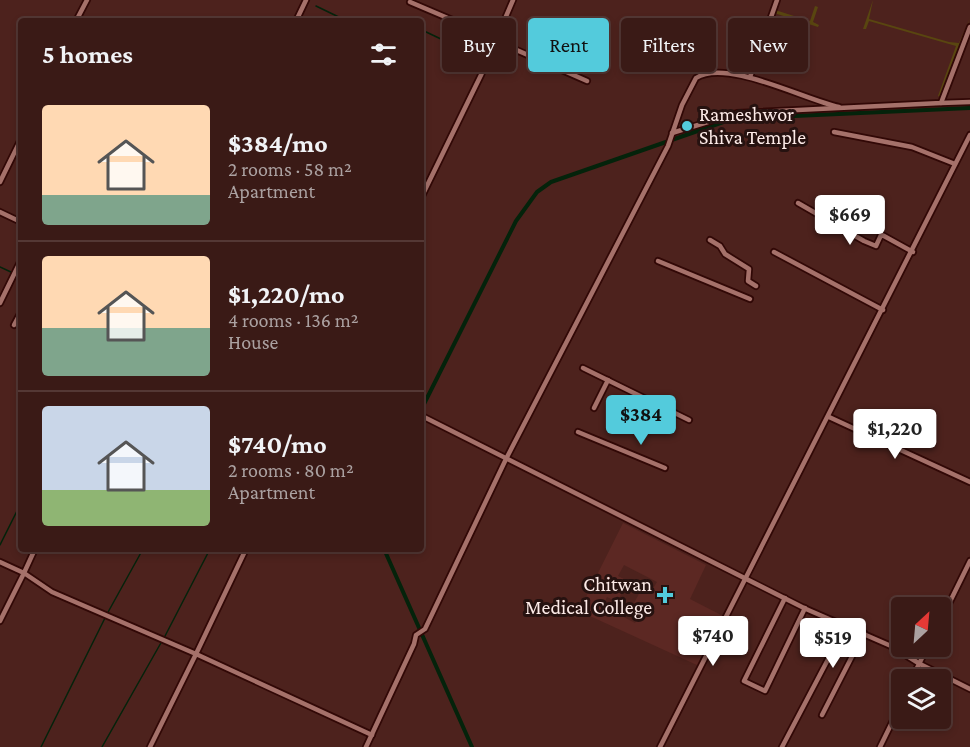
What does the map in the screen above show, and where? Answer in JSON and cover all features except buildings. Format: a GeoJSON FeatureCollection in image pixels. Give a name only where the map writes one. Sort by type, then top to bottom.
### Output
{"type":"FeatureCollection","features":[{"type":"Feature","properties":{"kind":"street"},"geometry":{"type":"LineString","coordinates":[[78,18],[87,0]]}},
{"type":"Feature","properties":{"kind":"street"},"geometry":{"type":"LineString","coordinates":[[297,18],[306,0]]}},
{"type":"Feature","properties":{"kind":"street"},"geometry":{"type":"LineString","coordinates":[[506,18],[513,0]]}},
{"type":"Feature","properties":{"kind":"street"},"geometry":{"type":"LineString","coordinates":[[750,77],[777,0]]}},
{"type":"Feature","properties":{"kind":"street"},"geometry":{"type":"LineString","coordinates":[[410,2],[447,18]]}},
{"type":"Feature","properties":{"kind":"street"},"geometry":{"type":"LineString","coordinates":[[941,103],[970,27]]}},
{"type":"Feature","properties":{"kind":"street"},"geometry":{"type":"LineString","coordinates":[[516,49],[587,81]]}},
{"type":"Feature","properties":{"kind":"street"},"geometry":{"type":"LineString","coordinates":[[424,192],[482,72]]}},
{"type":"Feature","properties":{"kind":"street"},"geometry":{"type":"LineString","coordinates":[[366,747],[506,459],[668,146],[682,105],[699,76],[722,73],[750,77],[839,109]]}},
{"type":"Feature","properties":{"kind":"street"},"geometry":{"type":"LineString","coordinates":[[672,135],[737,113],[970,102]]}},
{"type":"Feature","properties":{"kind":"street"},"geometry":{"type":"LineString","coordinates":[[839,109],[840,116]]}},
{"type":"Feature","properties":{"kind":"street"},"geometry":{"type":"LineString","coordinates":[[834,132],[912,147],[955,164]]}},
{"type":"Feature","properties":{"kind":"street"},"geometry":{"type":"LineString","coordinates":[[660,747],[913,252],[970,135]]}},
{"type":"Feature","properties":{"kind":"street"},"geometry":{"type":"LineString","coordinates":[[0,182],[18,145]]}},
{"type":"Feature","properties":{"kind":"street"},"geometry":{"type":"LineString","coordinates":[[798,203],[864,241],[876,246],[881,235],[913,252]]}},
{"type":"Feature","properties":{"kind":"street"},"geometry":{"type":"LineString","coordinates":[[0,212],[18,221]]}},
{"type":"Feature","properties":{"kind":"street"},"geometry":{"type":"LineString","coordinates":[[710,240],[720,246],[725,254],[749,269],[748,280],[756,286]]}},
{"type":"Feature","properties":{"kind":"street"},"geometry":{"type":"LineString","coordinates":[[774,252],[883,310]]}},
{"type":"Feature","properties":{"kind":"street"},"geometry":{"type":"LineString","coordinates":[[658,261],[750,299]]}},
{"type":"Feature","properties":{"kind":"street"},"geometry":{"type":"LineString","coordinates":[[0,303],[18,267]]}},
{"type":"Feature","properties":{"kind":"street"},"geometry":{"type":"LineString","coordinates":[[15,325],[18,318]]}},
{"type":"Feature","properties":{"kind":"street"},"geometry":{"type":"LineString","coordinates":[[583,368],[689,420]]}},
{"type":"Feature","properties":{"kind":"street"},"geometry":{"type":"LineString","coordinates":[[594,408],[608,380]]}},
{"type":"Feature","properties":{"kind":"street"},"geometry":{"type":"LineString","coordinates":[[829,417],[970,482]]}},
{"type":"Feature","properties":{"kind":"street"},"geometry":{"type":"LineString","coordinates":[[424,418],[805,608],[845,627],[864,633],[970,689]]}},
{"type":"Feature","properties":{"kind":"street"},"geometry":{"type":"LineString","coordinates":[[578,432],[665,468]]}},
{"type":"Feature","properties":{"kind":"street"},"geometry":{"type":"LineString","coordinates":[[0,621],[34,552]]}},
{"type":"Feature","properties":{"kind":"street"},"geometry":{"type":"LineString","coordinates":[[150,747],[245,552]]}},
{"type":"Feature","properties":{"kind":"street"},"geometry":{"type":"LineString","coordinates":[[951,600],[970,561]]}},
{"type":"Feature","properties":{"kind":"street"},"geometry":{"type":"LineString","coordinates":[[0,562],[24,573],[52,592],[196,654],[372,735]]}},
{"type":"Feature","properties":{"kind":"street"},"geometry":{"type":"LineString","coordinates":[[963,575],[970,578]]}},
{"type":"Feature","properties":{"kind":"street"},"geometry":{"type":"LineString","coordinates":[[785,598],[744,681],[765,690],[805,608]]}},
{"type":"Feature","properties":{"kind":"street"},"geometry":{"type":"LineString","coordinates":[[782,747],[845,627]]}},
{"type":"Feature","properties":{"kind":"street"},"geometry":{"type":"LineString","coordinates":[[822,715],[864,633]]}},
{"type":"Feature","properties":{"kind":"street"},"geometry":{"type":"LineString","coordinates":[[917,669],[923,657]]}},
{"type":"Feature","properties":{"kind":"street"},"geometry":{"type":"LineString","coordinates":[[880,747],[891,724]]}},
{"type":"Feature","properties":{"kind":"shaded area"},"geometry":{"type":"Polygon","coordinates":[[[873,0],[869,19],[949,42],[959,43],[970,18],[940,97],[938,96],[956,46],[869,21],[866,29],[863,29],[873,0]]]}},
{"type":"Feature","properties":{"kind":"shaded area"},"geometry":{"type":"Polygon","coordinates":[[[815,6],[818,7],[813,22],[819,25],[818,27],[808,24],[808,20],[810,21],[815,6]]]}},
{"type":"Feature","properties":{"kind":"shaded area"},"geometry":{"type":"Polygon","coordinates":[[[775,10],[800,18],[790,18],[774,13],[775,10]]]}},
{"type":"Feature","properties":{"kind":"shaded area","name":"Chitwan Medical College"},"geometry":{"type":"Polygon","coordinates":[[[623,523],[706,565],[690,599],[725,617],[699,666],[579,611],[623,523]],[[624,565],[618,576],[628,581],[617,602],[607,597],[603,606],[635,623],[640,614],[631,609],[642,588],[651,592],[657,582],[624,565]]]}},
{"type":"Feature","properties":{"kind":"waterway"},"geometry":{"type":"LineString","coordinates":[[316,6],[341,18]]}},
{"type":"Feature","properties":{"kind":"waterway"},"geometry":{"type":"LineString","coordinates":[[424,31],[442,40]]}},
{"type":"Feature","properties":{"kind":"waterway"},"geometry":{"type":"LineString","coordinates":[[424,404],[516,221],[537,192],[551,182],[732,119],[970,108]]}},
{"type":"Feature","properties":{"kind":"waterway"},"geometry":{"type":"LineString","coordinates":[[0,267],[13,273]]}},
{"type":"Feature","properties":{"kind":"waterway"},"geometry":{"type":"LineString","coordinates":[[0,545],[18,509]]}},
{"type":"Feature","properties":{"kind":"waterway"},"geometry":{"type":"LineString","coordinates":[[107,614],[141,552]]}},
{"type":"Feature","properties":{"kind":"waterway"},"geometry":{"type":"LineString","coordinates":[[164,638],[208,552]]}},
{"type":"Feature","properties":{"kind":"waterway"},"geometry":{"type":"LineString","coordinates":[[385,552],[472,747]]}},
{"type":"Feature","properties":{"kind":"waterway"},"geometry":{"type":"LineString","coordinates":[[41,747],[105,618]]}},
{"type":"Feature","properties":{"kind":"waterway"},"geometry":{"type":"LineString","coordinates":[[102,747],[162,641]]}},
{"type":"Feature","properties":{"kind":"place","name":"Rameshwor Shiva Temple"},"geometry":{"type":"Point","coordinates":[687,126]}},
{"type":"Feature","properties":{"kind":"place","name":"Chitwan Medical College"},"geometry":{"type":"Point","coordinates":[665,595]}}]}
